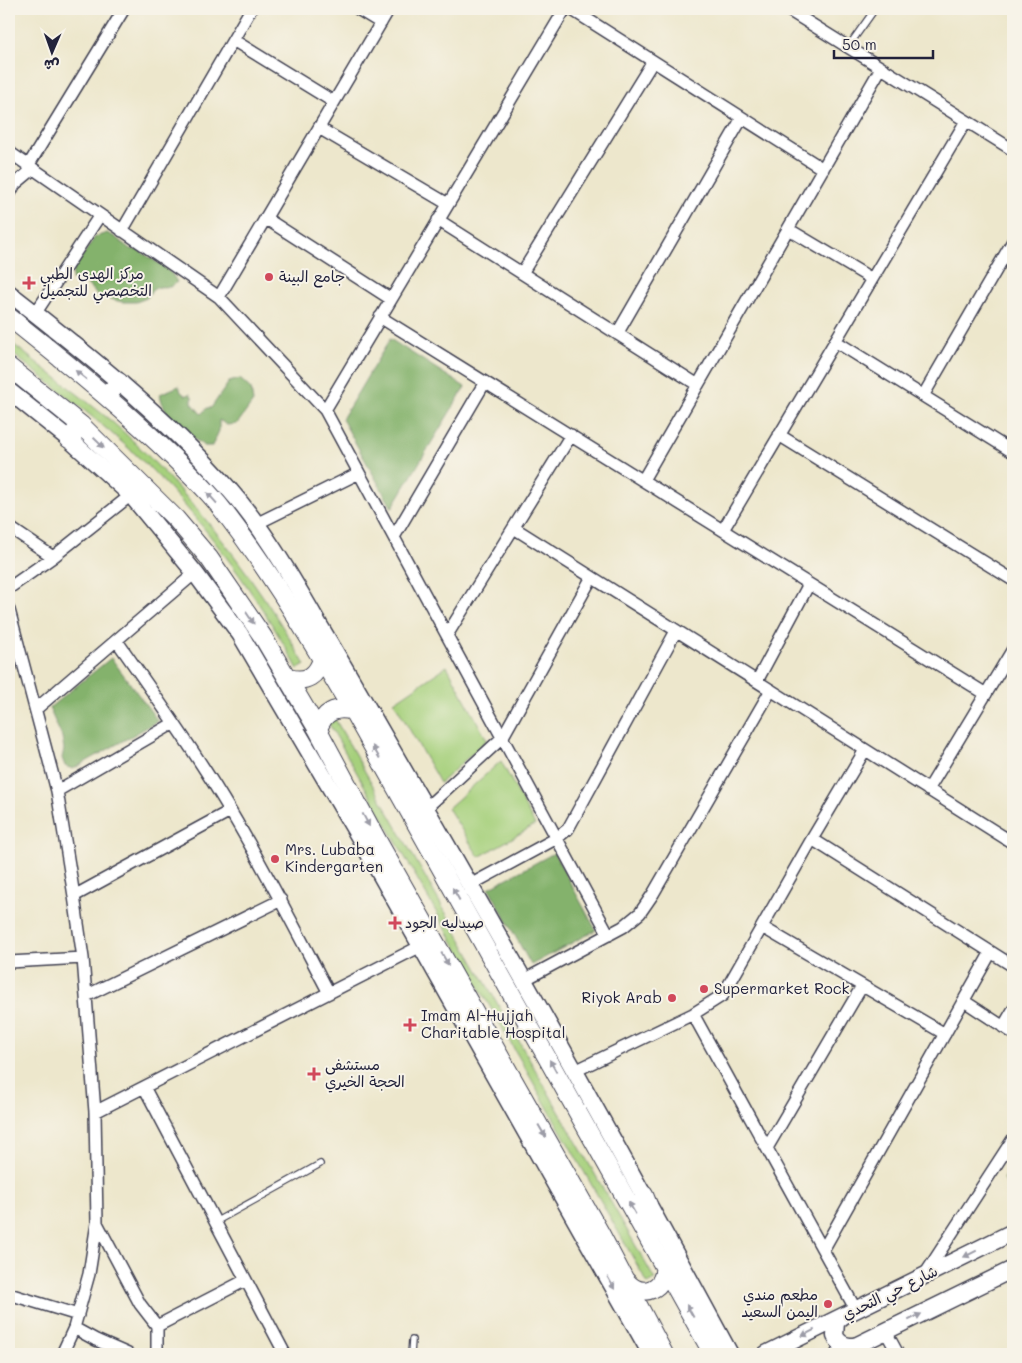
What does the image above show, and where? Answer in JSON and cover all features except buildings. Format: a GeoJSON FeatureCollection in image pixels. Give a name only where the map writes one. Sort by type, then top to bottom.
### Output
{"type":"FeatureCollection","features":[{"type":"Feature","properties":{"kind":"main road"},"geometry":{"type":"LineString","coordinates":[[11,321],[107,396],[182,465],[217,503],[242,537],[299,621],[353,711],[420,813],[713,1354]]}},
{"type":"Feature","properties":{"kind":"main road"},"geometry":{"type":"LineString","coordinates":[[9,367],[81,425],[176,519],[209,558],[263,636],[318,730],[371,844],[594,1237],[630,1286],[641,1291],[658,1286],[664,1276],[660,1257],[650,1233],[648,1205],[644,1195]]}},
{"type":"Feature","properties":{"kind":"main road"},"geometry":{"type":"LineString","coordinates":[[107,396],[119,382]]}},
{"type":"Feature","properties":{"kind":"main road"},"geometry":{"type":"LineString","coordinates":[[69,439],[81,425]]}},
{"type":"Feature","properties":{"kind":"main road"},"geometry":{"type":"LineString","coordinates":[[289,678],[298,681],[306,680],[320,668],[322,659]]}},
{"type":"Feature","properties":{"kind":"main road"},"geometry":{"type":"LineString","coordinates":[[318,730],[321,721],[335,709],[344,708],[353,711]]}},
{"type":"Feature","properties":{"kind":"main road"},"geometry":{"type":"LineString","coordinates":[[626,1281],[664,1354]]}},
{"type":"Feature","properties":{"kind":"street"},"geometry":{"type":"LineString","coordinates":[[9,195],[12,184],[31,168],[124,9]]}},
{"type":"Feature","properties":{"kind":"street"},"geometry":{"type":"LineString","coordinates":[[122,231],[251,9]]}},
{"type":"Feature","properties":{"kind":"street"},"geometry":{"type":"LineString","coordinates":[[358,9],[381,23]]}},
{"type":"Feature","properties":{"kind":"street"},"geometry":{"type":"LineString","coordinates":[[219,297],[389,9]]}},
{"type":"Feature","properties":{"kind":"street"},"geometry":{"type":"LineString","coordinates":[[325,410],[565,9]]}},
{"type":"Feature","properties":{"kind":"street"},"geometry":{"type":"LineString","coordinates":[[570,9],[823,169]]}},
{"type":"Feature","properties":{"kind":"street"},"geometry":{"type":"LineString","coordinates":[[787,9],[1013,150]]}},
{"type":"Feature","properties":{"kind":"street"},"geometry":{"type":"LineString","coordinates":[[233,40],[334,102]]}},
{"type":"Feature","properties":{"kind":"street"},"geometry":{"type":"LineString","coordinates":[[522,273],[653,61]]}},
{"type":"Feature","properties":{"kind":"street"},"geometry":{"type":"LineString","coordinates":[[643,480],[881,68]]}},
{"type":"Feature","properties":{"kind":"street"},"geometry":{"type":"LineString","coordinates":[[617,334],[742,118]]}},
{"type":"Feature","properties":{"kind":"street"},"geometry":{"type":"LineString","coordinates":[[723,530],[966,121]]}},
{"type":"Feature","properties":{"kind":"street"},"geometry":{"type":"LineString","coordinates":[[319,128],[448,204]]}},
{"type":"Feature","properties":{"kind":"street"},"geometry":{"type":"LineString","coordinates":[[9,152],[219,297],[325,410],[609,936]]}},
{"type":"Feature","properties":{"kind":"street"},"geometry":{"type":"LineString","coordinates":[[35,314],[100,215]]}},
{"type":"Feature","properties":{"kind":"street"},"geometry":{"type":"LineString","coordinates":[[265,218],[391,299]]}},
{"type":"Feature","properties":{"kind":"street"},"geometry":{"type":"LineString","coordinates":[[438,220],[698,385]]}},
{"type":"Feature","properties":{"kind":"street"},"geometry":{"type":"LineString","coordinates":[[788,229],[872,279]]}},
{"type":"Feature","properties":{"kind":"street"},"geometry":{"type":"LineString","coordinates":[[923,396],[1013,241]]}},
{"type":"Feature","properties":{"kind":"street"},"geometry":{"type":"LineString","coordinates":[[9,294],[119,382],[169,425],[229,489],[256,524],[292,577],[420,813],[470,884],[644,1195],[730,1354]]}},
{"type":"Feature","properties":{"kind":"street"},"geometry":{"type":"LineString","coordinates":[[380,317],[986,694]]}},
{"type":"Feature","properties":{"kind":"street"},"geometry":{"type":"LineString","coordinates":[[835,341],[923,396],[1012,448]]}},
{"type":"Feature","properties":{"kind":"street"},"geometry":{"type":"LineString","coordinates":[[394,537],[485,382]]}},
{"type":"Feature","properties":{"kind":"street"},"geometry":{"type":"LineString","coordinates":[[9,391],[69,439],[130,495],[195,573],[240,634],[371,844],[421,946],[594,1237],[652,1354]]}},
{"type":"Feature","properties":{"kind":"street"},"geometry":{"type":"LineString","coordinates":[[779,435],[1013,580]]}},
{"type":"Feature","properties":{"kind":"street"},"geometry":{"type":"LineString","coordinates":[[447,636],[571,436]]}},
{"type":"Feature","properties":{"kind":"street"},"geometry":{"type":"LineString","coordinates":[[256,524],[359,473]]}},
{"type":"Feature","properties":{"kind":"street"},"geometry":{"type":"LineString","coordinates":[[9,588],[130,495]]}},
{"type":"Feature","properties":{"kind":"street"},"geometry":{"type":"LineString","coordinates":[[9,527],[53,556]]}},
{"type":"Feature","properties":{"kind":"street"},"geometry":{"type":"LineString","coordinates":[[514,528],[1013,844]]}},
{"type":"Feature","properties":{"kind":"street"},"geometry":{"type":"LineString","coordinates":[[36,709],[195,573]]}},
{"type":"Feature","properties":{"kind":"street"},"geometry":{"type":"LineString","coordinates":[[420,813],[502,738],[592,577]]}},
{"type":"Feature","properties":{"kind":"street"},"geometry":{"type":"LineString","coordinates":[[757,681],[809,584]]}},
{"type":"Feature","properties":{"kind":"street"},"geometry":{"type":"LineString","coordinates":[[9,610],[57,791],[83,958],[95,1112],[97,1223],[89,1274],[74,1328],[62,1354]]}},
{"type":"Feature","properties":{"kind":"street"},"geometry":{"type":"LineString","coordinates":[[470,884],[563,834],[572,823],[676,630]]}},
{"type":"Feature","properties":{"kind":"street"},"geometry":{"type":"LineString","coordinates":[[117,641],[174,723],[230,811],[329,993]]}},
{"type":"Feature","properties":{"kind":"street"},"geometry":{"type":"LineString","coordinates":[[928,790],[986,694],[1009,667],[1013,649]]}},
{"type":"Feature","properties":{"kind":"street"},"geometry":{"type":"LineString","coordinates":[[524,980],[609,936],[632,920],[647,904],[771,690]]}},
{"type":"Feature","properties":{"kind":"street"},"geometry":{"type":"LineString","coordinates":[[57,791],[174,723]]}},
{"type":"Feature","properties":{"kind":"street"},"geometry":{"type":"LineString","coordinates":[[575,1071],[694,1014],[716,1000],[727,989],[865,750]]}},
{"type":"Feature","properties":{"kind":"street"},"geometry":{"type":"LineString","coordinates":[[74,896],[230,811]]}},
{"type":"Feature","properties":{"kind":"street"},"geometry":{"type":"LineString","coordinates":[[812,839],[1013,966]]}},
{"type":"Feature","properties":{"kind":"street"},"geometry":{"type":"LineString","coordinates":[[86,996],[280,900]]}},
{"type":"Feature","properties":{"kind":"street"},"geometry":{"type":"LineString","coordinates":[[762,927],[945,1034]]}},
{"type":"Feature","properties":{"kind":"street"},"geometry":{"type":"LineString","coordinates":[[95,1112],[421,946]]}},
{"type":"Feature","properties":{"kind":"street"},"geometry":{"type":"LineString","coordinates":[[823,1250],[991,952]]}},
{"type":"Feature","properties":{"kind":"street"},"geometry":{"type":"LineString","coordinates":[[9,962],[83,958]]}},
{"type":"Feature","properties":{"kind":"street"},"geometry":{"type":"LineString","coordinates":[[767,1148],[862,986]]}},
{"type":"Feature","properties":{"kind":"street"},"geometry":{"type":"LineString","coordinates":[[964,1001],[1013,1033]]}},
{"type":"Feature","properties":{"kind":"street"},"geometry":{"type":"LineString","coordinates":[[1003,1026],[1013,1010]]}},
{"type":"Feature","properties":{"kind":"street"},"geometry":{"type":"LineString","coordinates":[[694,1014],[823,1250],[849,1313],[836,1322],[834,1326],[835,1336],[844,1345],[853,1347],[858,1345]]}},
{"type":"Feature","properties":{"kind":"street"},"geometry":{"type":"LineString","coordinates":[[144,1087],[285,1354]]}},
{"type":"Feature","properties":{"kind":"street"},"geometry":{"type":"LineString","coordinates":[[924,1276],[1013,1139]]}},
{"type":"Feature","properties":{"kind":"street"},"geometry":{"type":"LineString","coordinates":[[97,1223],[140,1304],[157,1326],[157,1354]]}},
{"type":"Feature","properties":{"kind":"street","name":"شارع حي التحدي"},"geometry":{"type":"LineString","coordinates":[[766,1354],[1013,1232]]}},
{"type":"Feature","properties":{"kind":"street"},"geometry":{"type":"LineString","coordinates":[[839,1354],[1013,1269]]}},
{"type":"Feature","properties":{"kind":"street"},"geometry":{"type":"LineString","coordinates":[[157,1326],[246,1280]]}},
{"type":"Feature","properties":{"kind":"street"},"geometry":{"type":"LineString","coordinates":[[9,1294],[78,1315]]}},
{"type":"Feature","properties":{"kind":"street"},"geometry":{"type":"LineString","coordinates":[[74,1328],[128,1354]]}},
{"type":"Feature","properties":{"kind":"street"},"geometry":{"type":"LineString","coordinates":[[886,1332],[898,1354]]}},
{"type":"Feature","properties":{"kind":"lane"},"geometry":{"type":"LineString","coordinates":[[848,47],[875,9]]}},
{"type":"Feature","properties":{"kind":"lane"},"geometry":{"type":"LineString","coordinates":[[215,1222],[320,1164]]}},
{"type":"Feature","properties":{"kind":"lane"},"geometry":{"type":"LineString","coordinates":[[411,1354],[412,1340]]}},
{"type":"Feature","properties":{"kind":"green space"},"geometry":{"type":"Polygon","coordinates":[[[107,233],[130,249],[138,250],[163,266],[172,274],[177,282],[170,287],[156,288],[147,298],[136,302],[122,302],[98,296],[84,281],[72,280],[73,270],[95,237],[107,233]]]}},
{"type":"Feature","properties":{"kind":"green space"},"geometry":{"type":"Polygon","coordinates":[[[390,339],[465,387],[392,508],[342,419],[390,339]]]}},
{"type":"Feature","properties":{"kind":"green space"},"geometry":{"type":"Polygon","coordinates":[[[9,341],[119,428],[180,490],[232,552],[277,618],[305,665],[298,669],[250,590],[232,565],[194,516],[152,470],[82,408],[9,351],[9,341]]]}},
{"type":"Feature","properties":{"kind":"green space"},"geometry":{"type":"Polygon","coordinates":[[[240,379],[251,389],[253,402],[237,424],[227,425],[219,420],[219,431],[212,446],[204,446],[176,424],[162,403],[160,394],[179,386],[181,392],[186,396],[189,394],[192,396],[192,403],[201,414],[207,408],[211,408],[229,382],[240,379]]]}},
{"type":"Feature","properties":{"kind":"green space"},"geometry":{"type":"Polygon","coordinates":[[[111,658],[158,721],[73,769],[65,766],[62,758],[64,749],[62,737],[49,708],[111,658]]]}},
{"type":"Feature","properties":{"kind":"green space"},"geometry":{"type":"Polygon","coordinates":[[[447,666],[487,740],[440,783],[394,702],[447,666]]]}},
{"type":"Feature","properties":{"kind":"green space"},"geometry":{"type":"Polygon","coordinates":[[[331,712],[655,1280],[648,1284],[324,715],[331,712]]]}},
{"type":"Feature","properties":{"kind":"green space"},"geometry":{"type":"Polygon","coordinates":[[[501,761],[535,825],[479,857],[448,808],[501,761]]]}},
{"type":"Feature","properties":{"kind":"green space"},"geometry":{"type":"Polygon","coordinates":[[[554,853],[596,930],[531,965],[489,888],[554,853]]]}},
{"type":"Feature","properties":{"kind":"green space"},"geometry":{"type":"Polygon","coordinates":[[[1013,1162],[1013,1194],[1003,1179],[1013,1162]]]}},
{"type":"Feature","properties":{"kind":"place","name":"جامع البينة"},"geometry":{"type":"Point","coordinates":[269,277]}},
{"type":"Feature","properties":{"kind":"place","name":"مركز الهدى الطبي التخصصي للتجميل"},"geometry":{"type":"Point","coordinates":[29,283]}},
{"type":"Feature","properties":{"kind":"place","name":"Mrs. Lubaba Kindergarten"},"geometry":{"type":"Point","coordinates":[275,859]}},
{"type":"Feature","properties":{"kind":"place","name":"صيدليه الجود"},"geometry":{"type":"Point","coordinates":[395,923]}},
{"type":"Feature","properties":{"kind":"place","name":"Supermarket Rock"},"geometry":{"type":"Point","coordinates":[704,989]}},
{"type":"Feature","properties":{"kind":"place","name":"Riyok Arab"},"geometry":{"type":"Point","coordinates":[672,998]}},
{"type":"Feature","properties":{"kind":"place","name":"Imam Al-Hujjah Charitable Hospital"},"geometry":{"type":"Point","coordinates":[410,1025]}},
{"type":"Feature","properties":{"kind":"place","name":"مستشفى الحجة الخيري"},"geometry":{"type":"Point","coordinates":[314,1074]}},
{"type":"Feature","properties":{"kind":"place","name":"مطعم مندي اليمن السعيد"},"geometry":{"type":"Point","coordinates":[828,1304]}}]}
